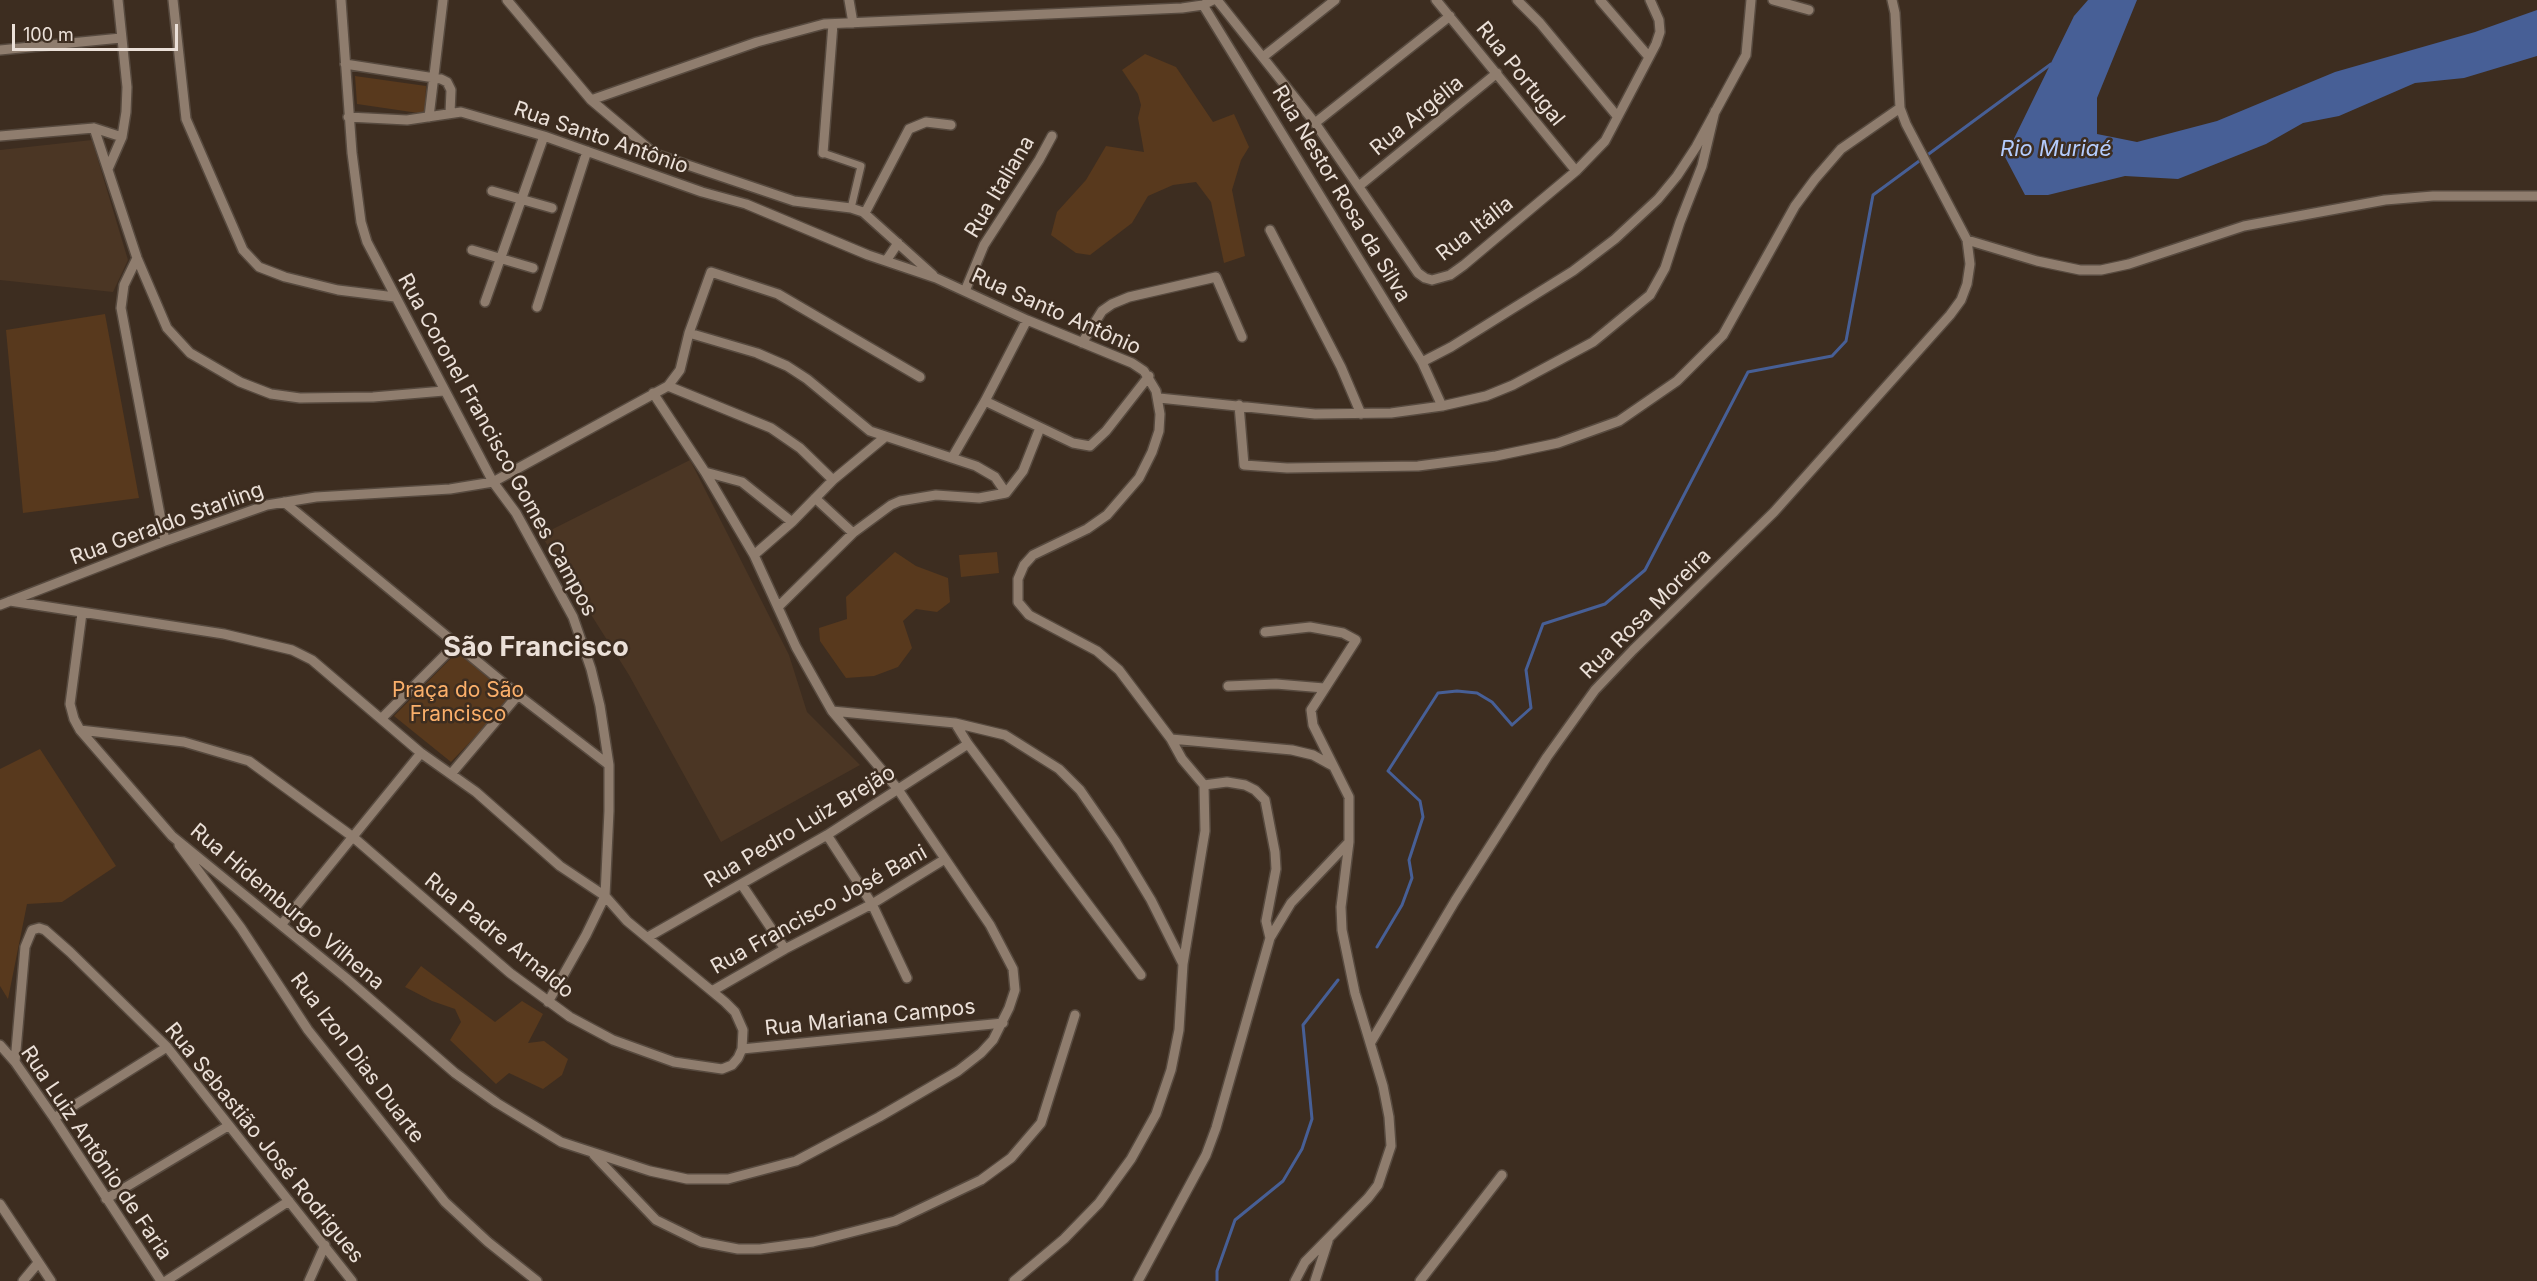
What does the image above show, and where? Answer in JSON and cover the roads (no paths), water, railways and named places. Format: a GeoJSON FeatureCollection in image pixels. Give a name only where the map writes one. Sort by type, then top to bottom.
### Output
{"type":"FeatureCollection","features":[{"type":"Feature","properties":{"kind":"street"},"geometry":{"type":"LineString","coordinates":[[108,169],[122,137],[126,112],[127,87],[118,0]]}},
{"type":"Feature","properties":{"kind":"street"},"geometry":{"type":"LineString","coordinates":[[173,0],[186,119],[243,250],[259,267],[285,277],[338,290],[395,297]]}},
{"type":"Feature","properties":{"kind":"street","name":"Rua Coronel Francisco Gomes Campos"},"geometry":{"type":"LineString","coordinates":[[341,0],[348,117],[361,222],[367,242],[493,482],[516,513],[573,617],[591,669],[609,765],[606,896],[548,1002]]}},
{"type":"Feature","properties":{"kind":"street"},"geometry":{"type":"LineString","coordinates":[[429,117],[442,0]]}},
{"type":"Feature","properties":{"kind":"street"},"geometry":{"type":"LineString","coordinates":[[507,0],[591,100],[655,154],[794,201],[851,208],[865,213],[936,278]]}},
{"type":"Feature","properties":{"kind":"street"},"geometry":{"type":"LineString","coordinates":[[849,0],[853,23]]}},
{"type":"Feature","properties":{"kind":"street"},"geometry":{"type":"LineString","coordinates":[[591,100],[757,42],[815,25],[1182,8],[1215,0]]}},
{"type":"Feature","properties":{"kind":"street","name":"Rua Itália"},"geometry":{"type":"LineString","coordinates":[[1215,0],[1315,123],[1418,273],[1425,278],[1437,280],[1464,266],[1576,171],[1605,141],[1656,44],[1660,32],[1659,20],[1650,0]]}},
{"type":"Feature","properties":{"kind":"street"},"geometry":{"type":"LineString","coordinates":[[1263,57],[1335,0]]}},
{"type":"Feature","properties":{"kind":"street","name":"Rua Portugal"},"geometry":{"type":"LineString","coordinates":[[1436,0],[1576,171]]}},
{"type":"Feature","properties":{"kind":"street"},"geometry":{"type":"LineString","coordinates":[[1517,0],[1540,23],[1617,116]]}},
{"type":"Feature","properties":{"kind":"street"},"geometry":{"type":"LineString","coordinates":[[1600,0],[1649,57]]}},
{"type":"Feature","properties":{"kind":"street"},"geometry":{"type":"LineString","coordinates":[[1422,362],[1451,347],[1574,271],[1615,239],[1677,177],[1746,55],[1751,0]]}},
{"type":"Feature","properties":{"kind":"street"},"geometry":{"type":"LineString","coordinates":[[1773,0],[1809,10]]}},
{"type":"Feature","properties":{"kind":"street"},"geometry":{"type":"LineString","coordinates":[[1892,0],[1895,13],[1900,108],[1906,124],[1967,240],[2037,261],[2080,270],[2101,270],[2129,264],[2244,225],[2385,200],[2433,196],[2537,196]]}},
{"type":"Feature","properties":{"kind":"street","name":"Rua Nestor Rosa da Silva"},"geometry":{"type":"LineString","coordinates":[[1203,4],[1422,362],[1442,406]]}},
{"type":"Feature","properties":{"kind":"street"},"geometry":{"type":"LineString","coordinates":[[1315,123],[1450,16]]}},
{"type":"Feature","properties":{"kind":"street"},"geometry":{"type":"LineString","coordinates":[[833,24],[823,153],[861,166],[851,208]]}},
{"type":"Feature","properties":{"kind":"street"},"geometry":{"type":"LineString","coordinates":[[0,50],[121,38]]}},
{"type":"Feature","properties":{"kind":"street"},"geometry":{"type":"LineString","coordinates":[[345,64],[434,77],[447,82],[450,113]]}},
{"type":"Feature","properties":{"kind":"street","name":"Rua Argélia"},"geometry":{"type":"LineString","coordinates":[[1359,186],[1497,73]]}},
{"type":"Feature","properties":{"kind":"street"},"geometry":{"type":"LineString","coordinates":[[1239,405],[1244,465],[1287,468],[1408,466],[1496,456],[1558,444],[1619,421],[1677,381],[1723,335],[1795,206],[1815,179],[1841,149],[1900,108]]}},
{"type":"Feature","properties":{"kind":"street"},"geometry":{"type":"LineString","coordinates":[[1159,398],[1315,414],[1361,414],[1407,412],[1442,406],[1486,396],[1513,385],[1593,342],[1650,295],[1665,268],[1708,150],[1715,111]]}},
{"type":"Feature","properties":{"kind":"street","name":"Rua Santo Antônio"},"geometry":{"type":"LineString","coordinates":[[348,117],[407,120],[450,113],[476,115],[543,136],[702,192],[746,204],[886,261],[936,278],[1027,320],[1132,363],[1149,376],[1159,398],[1159,431],[1139,478],[1107,515],[1087,529],[1033,555],[1024,565],[1016,592],[1018,602],[1029,615],[1097,651],[1119,670],[1171,739]]}},
{"type":"Feature","properties":{"kind":"street"},"geometry":{"type":"LineString","coordinates":[[865,213],[909,129],[926,122],[951,125]]}},
{"type":"Feature","properties":{"kind":"street"},"geometry":{"type":"LineString","coordinates":[[0,136],[94,128],[122,137]]}},
{"type":"Feature","properties":{"kind":"street"},"geometry":{"type":"LineString","coordinates":[[94,128],[137,258],[168,328],[190,353],[240,382],[272,394],[300,398],[373,397],[444,391]]}},
{"type":"Feature","properties":{"kind":"street"},"geometry":{"type":"LineString","coordinates":[[485,303],[543,136]]}},
{"type":"Feature","properties":{"kind":"street","name":"Rua Italiana"},"geometry":{"type":"LineString","coordinates":[[965,291],[984,244],[1052,136]]}},
{"type":"Feature","properties":{"kind":"street"},"geometry":{"type":"LineString","coordinates":[[537,307],[587,152]]}},
{"type":"Feature","properties":{"kind":"street"},"geometry":{"type":"LineString","coordinates":[[492,191],[552,208]]}},
{"type":"Feature","properties":{"kind":"street"},"geometry":{"type":"LineString","coordinates":[[1270,230],[1341,367],[1361,414]]}},
{"type":"Feature","properties":{"kind":"street","name":"Rua Rosa Moreira"},"geometry":{"type":"LineString","coordinates":[[1371,1042],[1455,901],[1546,757],[1595,690],[1774,512],[1962,300],[1970,264],[1967,240]]}},
{"type":"Feature","properties":{"kind":"street"},"geometry":{"type":"LineString","coordinates":[[886,261],[898,243]]}},
{"type":"Feature","properties":{"kind":"street"},"geometry":{"type":"LineString","coordinates":[[472,250],[533,268]]}},
{"type":"Feature","properties":{"kind":"street"},"geometry":{"type":"LineString","coordinates":[[137,258],[124,285],[121,308],[165,541]]}},
{"type":"Feature","properties":{"kind":"street"},"geometry":{"type":"LineString","coordinates":[[833,480],[800,448],[771,428],[669,386],[680,370],[689,333],[711,272],[778,294],[920,377]]}},
{"type":"Feature","properties":{"kind":"street"},"geometry":{"type":"LineString","coordinates":[[1082,343],[1102,311],[1112,304],[1129,297],[1216,277],[1242,338]]}},
{"type":"Feature","properties":{"kind":"street"},"geometry":{"type":"LineString","coordinates":[[952,458],[986,401],[1027,320]]}},
{"type":"Feature","properties":{"kind":"street"},"geometry":{"type":"LineString","coordinates":[[689,333],[756,353],[787,366],[807,379],[855,421],[885,437],[987,471],[995,477],[1006,493]]}},
{"type":"Feature","properties":{"kind":"street"},"geometry":{"type":"LineString","coordinates":[[986,401],[1040,428],[1073,442],[1090,446],[1107,431],[1149,376]]}},
{"type":"Feature","properties":{"kind":"street","name":"Rua Geraldo Starling"},"geometry":{"type":"LineString","coordinates":[[0,605],[165,541],[267,505],[316,497],[450,489],[493,482],[669,386]]}},
{"type":"Feature","properties":{"kind":"street","name":"Rua Hidemburgo Vilhena"},"geometry":{"type":"LineString","coordinates":[[82,613],[70,704],[80,730],[172,836],[346,978],[455,1073],[497,1103],[561,1142],[650,1172],[687,1179],[728,1179],[796,1161],[879,1117],[958,1071],[987,1046],[1002,1023],[1015,990],[1012,969],[990,925],[897,788],[832,711],[809,672],[754,555],[705,472],[653,393]]}},
{"type":"Feature","properties":{"kind":"street"},"geometry":{"type":"LineString","coordinates":[[778,608],[853,533],[876,514],[900,501],[936,495],[991,497],[1006,493],[1023,471],[1040,428]]}},
{"type":"Feature","properties":{"kind":"street"},"geometry":{"type":"LineString","coordinates":[[754,555],[792,522],[833,480],[885,437]]}},
{"type":"Feature","properties":{"kind":"street"},"geometry":{"type":"LineString","coordinates":[[705,472],[742,482],[792,522]]}},
{"type":"Feature","properties":{"kind":"street"},"geometry":{"type":"LineString","coordinates":[[815,498],[853,533]]}},
{"type":"Feature","properties":{"kind":"street"},"geometry":{"type":"LineString","coordinates":[[284,502],[518,695],[609,765]]}},
{"type":"Feature","properties":{"kind":"street"},"geometry":{"type":"LineString","coordinates":[[10,601],[224,634],[292,650],[312,660],[421,753],[476,792],[560,867],[606,896],[627,921],[725,1002],[738,1018],[743,1030],[742,1049]]}},
{"type":"Feature","properties":{"kind":"street"},"geometry":{"type":"LineString","coordinates":[[1265,632],[1310,627],[1343,633],[1356,640],[1324,688],[1311,710],[1311,716],[1349,797],[1349,842],[1341,907],[1342,930],[1355,993],[1371,1042],[1389,1117],[1391,1146],[1378,1185],[1305,1262],[1295,1281]]}},
{"type":"Feature","properties":{"kind":"street"},"geometry":{"type":"LineString","coordinates":[[382,718],[457,643]]}},
{"type":"Feature","properties":{"kind":"street"},"geometry":{"type":"LineString","coordinates":[[1228,686],[1276,684],[1324,688]]}},
{"type":"Feature","properties":{"kind":"street"},"geometry":{"type":"LineString","coordinates":[[451,774],[518,695]]}},
{"type":"Feature","properties":{"kind":"street"},"geometry":{"type":"LineString","coordinates":[[832,711],[955,723],[1005,735],[1023,744],[1059,769],[1080,789],[1116,842],[1151,900],[1183,964]]}},
{"type":"Feature","properties":{"kind":"street"},"geometry":{"type":"LineString","coordinates":[[955,723],[968,744],[1140,975]]}},
{"type":"Feature","properties":{"kind":"street","name":"Rua Padre Arnaldo"},"geometry":{"type":"LineString","coordinates":[[80,730],[184,742],[249,761],[353,837],[510,973],[570,1017],[613,1040],[674,1062],[722,1069],[732,1065],[742,1049]]}},
{"type":"Feature","properties":{"kind":"street"},"geometry":{"type":"LineString","coordinates":[[1171,739],[1292,750],[1313,755],[1333,766]]}},
{"type":"Feature","properties":{"kind":"street"},"geometry":{"type":"LineString","coordinates":[[1014,1281],[1064,1239],[1099,1203],[1131,1159],[1156,1113],[1171,1070],[1179,1030],[1183,964],[1205,831],[1204,785],[1182,759],[1171,739]]}},
{"type":"Feature","properties":{"kind":"street","name":"Rua Pedro Luiz Brejão"},"geometry":{"type":"LineString","coordinates":[[648,937],[827,835],[968,744]]}},
{"type":"Feature","properties":{"kind":"street"},"geometry":{"type":"LineString","coordinates":[[281,925],[421,753]]}},
{"type":"Feature","properties":{"kind":"street"},"geometry":{"type":"LineString","coordinates":[[1204,785],[1227,782],[1245,785],[1255,790],[1265,800],[1276,869],[1266,921],[1270,938]]}},
{"type":"Feature","properties":{"kind":"street"},"geometry":{"type":"LineString","coordinates":[[827,835],[872,904],[906,978]]}},
{"type":"Feature","properties":{"kind":"street","name":"Rua Izon Dias Duarte"},"geometry":{"type":"LineString","coordinates":[[172,836],[241,928],[308,1030],[445,1202],[488,1242],[537,1281]]}},
{"type":"Feature","properties":{"kind":"street"},"geometry":{"type":"LineString","coordinates":[[1138,1281],[1206,1155],[1216,1128],[1270,938],[1291,903],[1349,842]]}},
{"type":"Feature","properties":{"kind":"street","name":"Rua Francisco José Bani"},"geometry":{"type":"LineString","coordinates":[[712,991],[785,949],[872,904],[945,859]]}},
{"type":"Feature","properties":{"kind":"street"},"geometry":{"type":"LineString","coordinates":[[742,885],[785,949]]}},
{"type":"Feature","properties":{"kind":"street","name":"Rua Sebastião José Rodrigues"},"geometry":{"type":"LineString","coordinates":[[15,1062],[25,947],[28,938],[36,928],[45,930],[70,952],[168,1047],[352,1281]]}},
{"type":"Feature","properties":{"kind":"street"},"geometry":{"type":"LineString","coordinates":[[592,1153],[656,1220],[702,1242],[738,1249],[760,1249],[813,1242],[895,1221],[981,1180],[1011,1158],[1041,1123],[1075,1015]]}},
{"type":"Feature","properties":{"kind":"street","name":"Rua Mariana Campos"},"geometry":{"type":"LineString","coordinates":[[742,1049],[1002,1023]]}},
{"type":"Feature","properties":{"kind":"street","name":"Rua Luiz Antônio de Faria"},"geometry":{"type":"LineString","coordinates":[[0,1045],[15,1062],[54,1118],[161,1281]]}},
{"type":"Feature","properties":{"kind":"street"},"geometry":{"type":"LineString","coordinates":[[54,1118],[168,1047]]}},
{"type":"Feature","properties":{"kind":"street"},"geometry":{"type":"LineString","coordinates":[[106,1199],[228,1126]]}},
{"type":"Feature","properties":{"kind":"street"},"geometry":{"type":"LineString","coordinates":[[1420,1281],[1502,1175]]}},
{"type":"Feature","properties":{"kind":"street"},"geometry":{"type":"LineString","coordinates":[[166,1281],[289,1201]]}},
{"type":"Feature","properties":{"kind":"street"},"geometry":{"type":"LineString","coordinates":[[0,1204],[51,1281]]}},
{"type":"Feature","properties":{"kind":"street"},"geometry":{"type":"LineString","coordinates":[[1315,1281],[1329,1238]]}},
{"type":"Feature","properties":{"kind":"street"},"geometry":{"type":"LineString","coordinates":[[309,1281],[325,1245]]}},
{"type":"Feature","properties":{"kind":"street"},"geometry":{"type":"LineString","coordinates":[[23,1281],[38,1263]]}},
{"type":"Feature","properties":{"kind":"water","name":"Rio Muriaé"},"geometry":{"type":"Polygon","coordinates":[[[2088,0],[2137,0],[2097,98],[2097,134],[2137,142],[2217,121],[2335,72],[2475,32],[2537,10],[2537,56],[2464,78],[2415,83],[2339,116],[2303,123],[2266,144],[2178,179],[2125,176],[2048,195],[2025,195],[2005,157],[2074,16],[2088,0]]]}},
{"type":"Feature","properties":{"kind":"waterway"},"geometry":{"type":"LineString","coordinates":[[1377,947],[1402,905],[1412,878],[1409,860],[1423,817],[1420,801],[1388,771],[1438,693],[1457,691],[1477,693],[1492,702],[1512,725],[1531,708],[1526,670],[1543,624],[1605,604],[1645,570],[1748,372],[1832,356],[1846,341],[1873,195],[2051,64]]}},
{"type":"Feature","properties":{"kind":"waterway"},"geometry":{"type":"LineString","coordinates":[[1217,1281],[1217,1271],[1235,1220],[1283,1181],[1302,1149],[1312,1119],[1303,1025],[1338,980]]}},
{"type":"Feature","properties":{"kind":"district","name":"São Francisco"},"geometry":{"type":"Point","coordinates":[536,648]}},
{"type":"Feature","properties":{"kind":"park label","name":"Praça do São Francisco"},"geometry":{"type":"Point","coordinates":[458,703]}}]}
